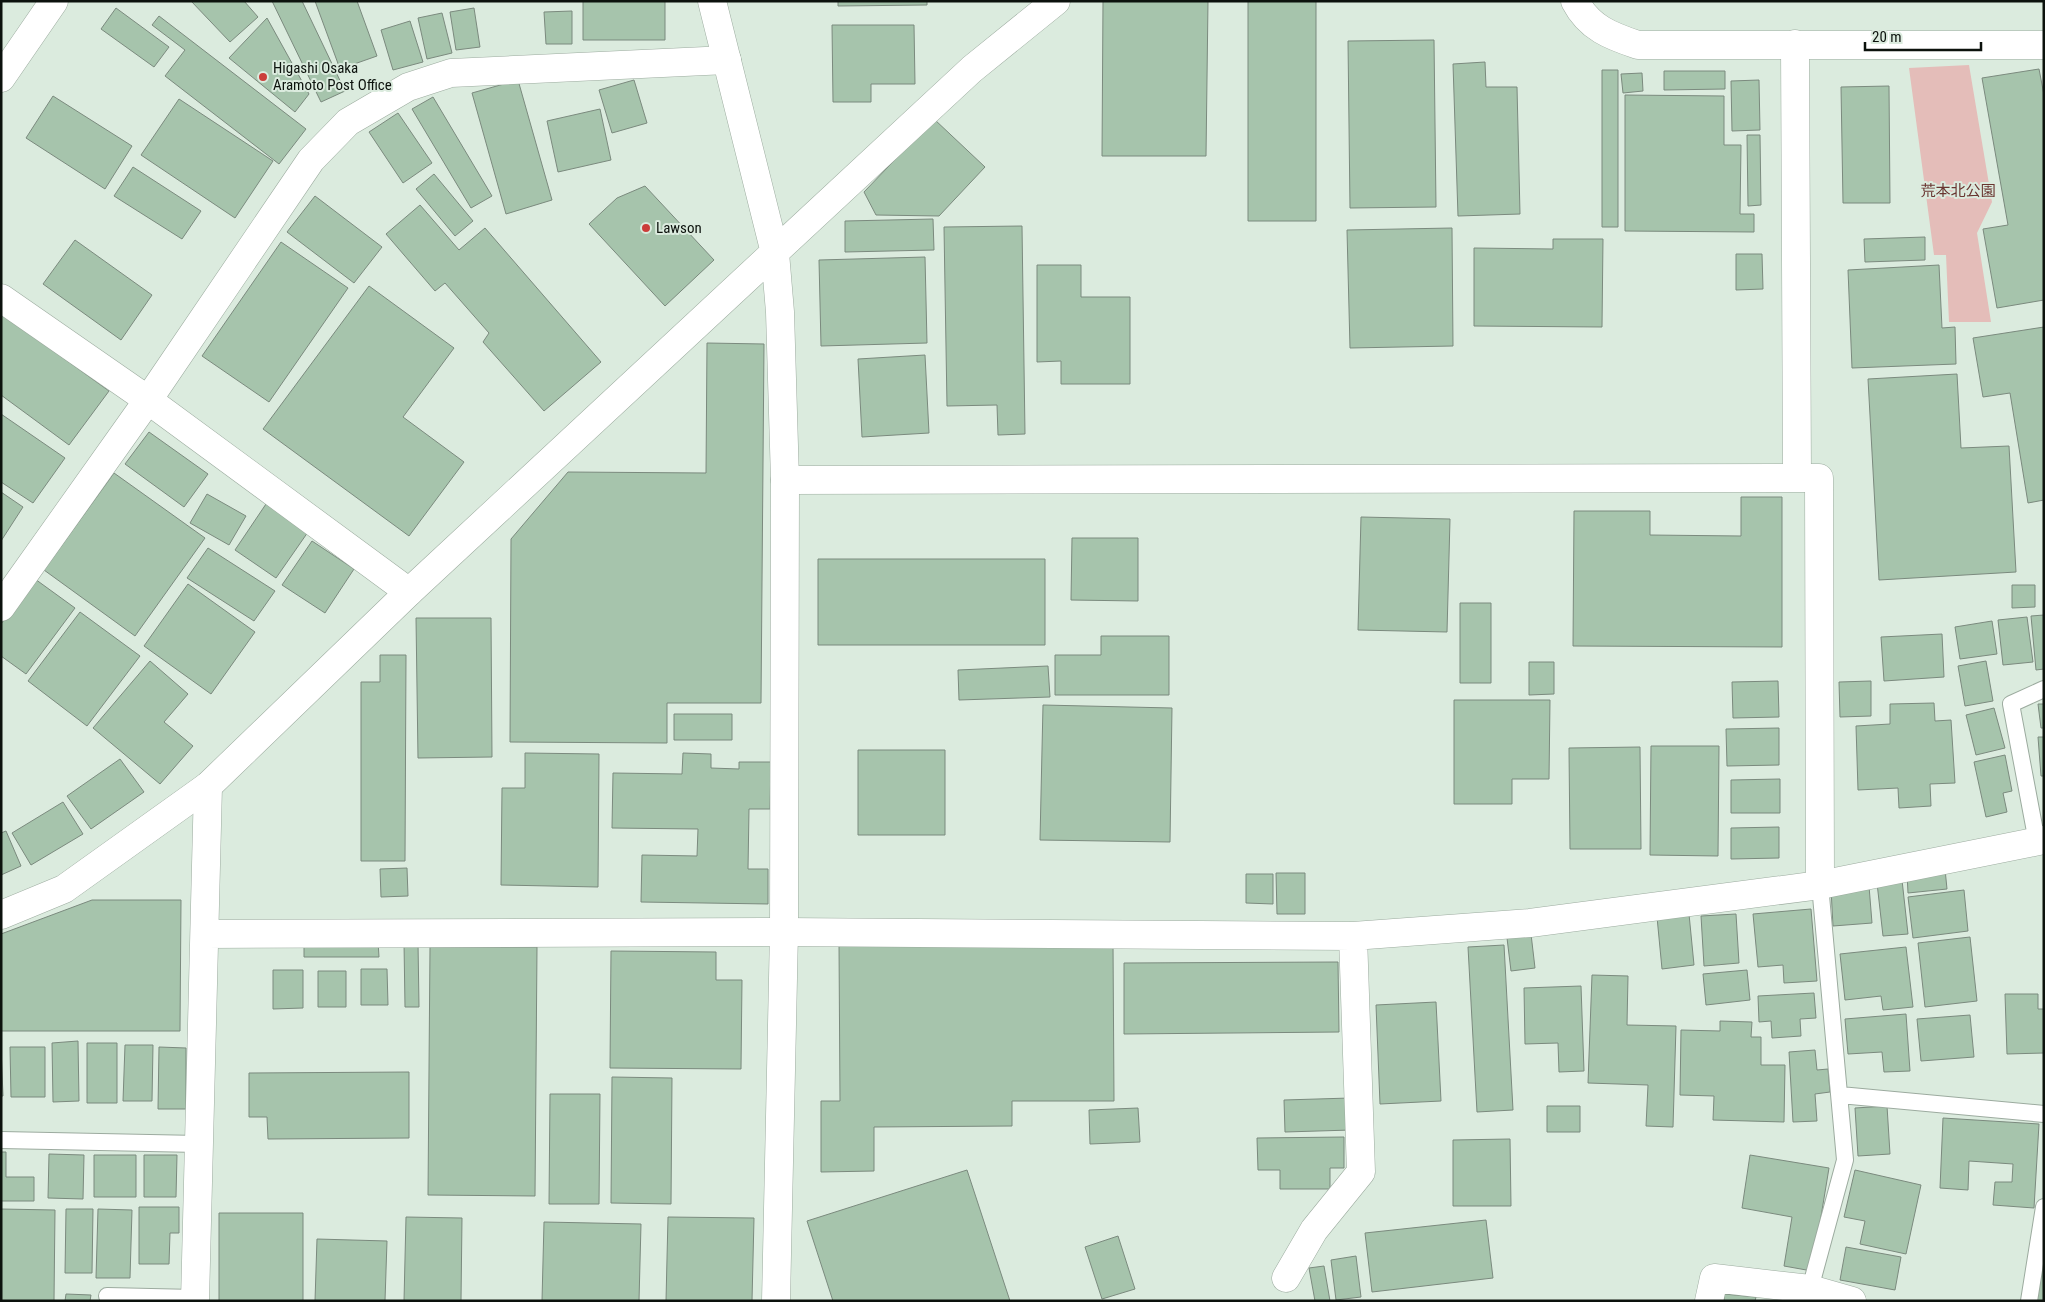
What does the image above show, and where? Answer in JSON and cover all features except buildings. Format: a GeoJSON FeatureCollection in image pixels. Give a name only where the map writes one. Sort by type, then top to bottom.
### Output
{"type":"FeatureCollection","features":[{"type":"Feature","properties":{"kind":"street"},"geometry":{"type":"LineString","coordinates":[[1,78],[54,1]]}},
{"type":"Feature","properties":{"kind":"street"},"geometry":{"type":"LineString","coordinates":[[712,1],[775,253],[780,312],[786,480],[784,932],[776,1301]]}},
{"type":"Feature","properties":{"kind":"street"},"geometry":{"type":"LineString","coordinates":[[1,915],[64,889],[208,786],[409,592],[972,69],[1056,1]]}},
{"type":"Feature","properties":{"kind":"street"},"geometry":{"type":"LineString","coordinates":[[1575,1],[1581,13],[1606,34],[1638,45],[2044,44]]}},
{"type":"Feature","properties":{"kind":"street"},"geometry":{"type":"LineString","coordinates":[[1796,44],[1796,478]]}},
{"type":"Feature","properties":{"kind":"street"},"geometry":{"type":"LineString","coordinates":[[1,607],[148,400],[311,160],[348,122],[408,87],[451,73],[727,60]]}},
{"type":"Feature","properties":{"kind":"street"},"geometry":{"type":"LineString","coordinates":[[1,298],[148,400],[409,592]]}},
{"type":"Feature","properties":{"kind":"street"},"geometry":{"type":"LineString","coordinates":[[786,480],[1819,478],[1820,886]]}},
{"type":"Feature","properties":{"kind":"street"},"geometry":{"type":"LineString","coordinates":[[195,1300],[208,786]]}},
{"type":"Feature","properties":{"kind":"street"},"geometry":{"type":"LineString","coordinates":[[205,934],[784,932],[1353,936],[1530,923],[1820,886],[2040,841]]}},
{"type":"Feature","properties":{"kind":"street"},"geometry":{"type":"LineString","coordinates":[[1286,1278],[1314,1230],[1361,1172],[1353,936]]}},
{"type":"Feature","properties":{"kind":"street"},"geometry":{"type":"LineString","coordinates":[[1709,1301],[1714,1278],[1810,1289],[1852,1301]]}},
{"type":"Feature","properties":{"kind":"lane"},"geometry":{"type":"LineString","coordinates":[[2040,841],[2011,704],[2044,689]]}},
{"type":"Feature","properties":{"kind":"lane"},"geometry":{"type":"LineString","coordinates":[[1810,1289],[1846,1160],[1820,886]]}},
{"type":"Feature","properties":{"kind":"lane"},"geometry":{"type":"LineString","coordinates":[[1840,1095],[2044,1114]]}},
{"type":"Feature","properties":{"kind":"lane"},"geometry":{"type":"LineString","coordinates":[[1,1140],[199,1144]]}},
{"type":"Feature","properties":{"kind":"lane"},"geometry":{"type":"LineString","coordinates":[[2029,1301],[2044,1207]]}},
{"type":"Feature","properties":{"kind":"lane"},"geometry":{"type":"LineString","coordinates":[[107,1296],[195,1300]]}},
{"type":"Feature","properties":{"kind":"green space","name":"荒本北公園"},"geometry":{"type":"Polygon","coordinates":[[[1969,65],[1992,202],[1977,233],[1991,322],[1949,322],[1946,255],[1934,255],[1909,68],[1969,65]]]}},
{"type":"Feature","properties":{"kind":"place","name":"Higashi Osaka Aramoto Post Office"},"geometry":{"type":"Point","coordinates":[263,77]}},
{"type":"Feature","properties":{"kind":"place","name":"Lawson"},"geometry":{"type":"Point","coordinates":[646,228]}}]}
